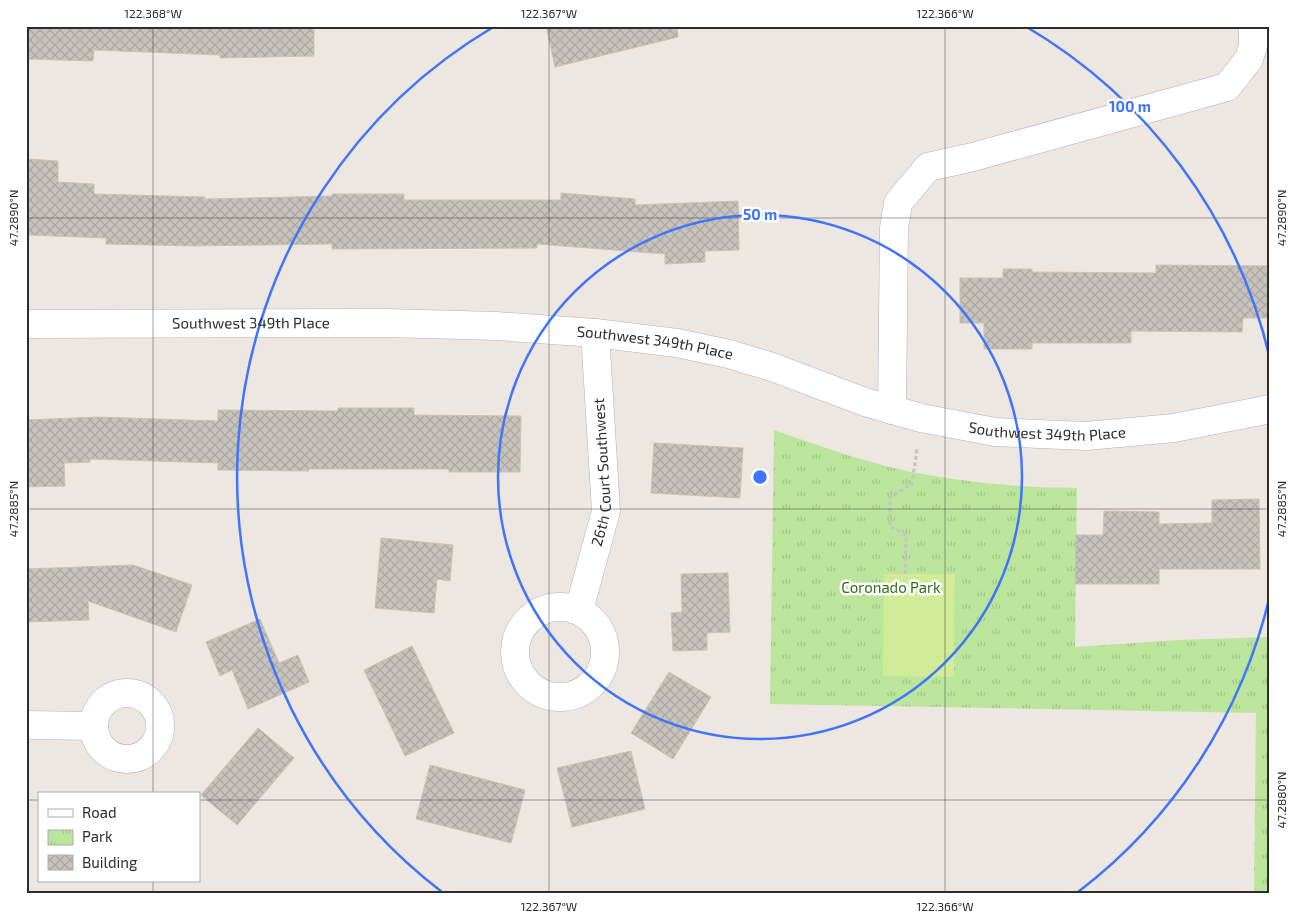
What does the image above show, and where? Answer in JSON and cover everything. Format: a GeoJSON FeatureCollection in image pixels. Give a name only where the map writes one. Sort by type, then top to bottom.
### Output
{"type":"FeatureCollection","features":[{"type":"Feature","properties":{"kind":"street"},"geometry":{"type":"LineString","coordinates":[[892,410],[894,228],[898,203],[928,167],[973,157],[1227,87],[1249,59],[1253,46],[1253,26]]}},
{"type":"Feature","properties":{"kind":"street","name":"Southwest 349th Place"},"geometry":{"type":"LineString","coordinates":[[26,324],[385,323],[496,326],[595,333],[677,343],[729,354],[772,367],[865,402],[892,410],[921,418],[995,432],[1086,436],[1174,428],[1270,409]]}},
{"type":"Feature","properties":{"kind":"street","name":"26th Court Southwest"},"geometry":{"type":"LineString","coordinates":[[579,610],[606,512],[595,333]]}},
{"type":"Feature","properties":{"kind":"street"},"geometry":{"type":"LineString","coordinates":[[26,725],[94,726]]}},
{"type":"Feature","properties":{"kind":"path"},"geometry":{"type":"LineString","coordinates":[[905,574],[906,535],[890,526],[890,498],[912,484],[921,418]]}},
{"type":"Feature","properties":{"kind":"green space","name":"Coronado Park"},"geometry":{"type":"Polygon","coordinates":[[[774,430],[869,462],[928,475],[1008,485],[1077,488],[1075,647],[1179,640],[1270,637],[1270,894],[1254,894],[1256,713],[770,704],[774,430]]]}},
{"type":"Feature","properties":{"kind":"green space"},"geometry":{"type":"Polygon","coordinates":[[[884,574],[955,574],[954,677],[883,676],[884,574]]]}},
{"type":"Feature","properties":{"kind":"building"},"geometry":{"type":"Polygon","coordinates":[[[26,26],[314,26],[314,56],[220,58],[220,55],[94,50],[93,61],[26,59],[26,26]]]}},
{"type":"Feature","properties":{"kind":"building"},"geometry":{"type":"Polygon","coordinates":[[[546,26],[677,26],[678,37],[555,67],[546,26]]]}},
{"type":"Feature","properties":{"kind":"building"},"geometry":{"type":"Polygon","coordinates":[[[26,159],[58,161],[58,182],[94,184],[94,194],[205,197],[205,199],[332,196],[332,194],[404,194],[404,200],[561,200],[561,193],[635,199],[635,205],[738,201],[739,250],[705,251],[705,262],[665,264],[665,254],[537,244],[537,248],[332,249],[332,244],[194,246],[106,244],[106,238],[26,235],[26,159]]]}},
{"type":"Feature","properties":{"kind":"building"},"geometry":{"type":"Polygon","coordinates":[[[1156,265],[1270,266],[1270,318],[1243,318],[1242,332],[1131,331],[1131,343],[1032,343],[1032,349],[984,349],[984,323],[960,323],[960,278],[1003,278],[1003,269],[1032,269],[1032,272],[1156,273],[1156,265]]]}},
{"type":"Feature","properties":{"kind":"building"},"geometry":{"type":"Polygon","coordinates":[[[338,408],[414,408],[414,415],[521,416],[520,472],[449,472],[449,469],[218,470],[218,463],[90,459],[90,462],[64,463],[65,486],[26,487],[26,420],[98,417],[218,421],[218,410],[338,411],[338,408]]]}},
{"type":"Feature","properties":{"kind":"building"},"geometry":{"type":"Polygon","coordinates":[[[654,443],[743,448],[740,498],[651,493],[654,443]]]}},
{"type":"Feature","properties":{"kind":"building"},"geometry":{"type":"Polygon","coordinates":[[[1259,499],[1260,569],[1159,569],[1159,584],[1075,584],[1076,535],[1103,535],[1104,511],[1159,512],[1159,524],[1212,523],[1212,500],[1259,499]]]}},
{"type":"Feature","properties":{"kind":"building"},"geometry":{"type":"Polygon","coordinates":[[[381,538],[453,545],[450,581],[437,579],[434,613],[375,608],[381,538]]]}},
{"type":"Feature","properties":{"kind":"building"},"geometry":{"type":"Polygon","coordinates":[[[133,565],[192,585],[176,632],[88,601],[89,620],[26,622],[26,569],[133,565]]]}},
{"type":"Feature","properties":{"kind":"building"},"geometry":{"type":"Polygon","coordinates":[[[728,573],[730,632],[707,633],[707,650],[673,651],[671,613],[682,612],[681,574],[728,573]]]}},
{"type":"Feature","properties":{"kind":"building"},"geometry":{"type":"Polygon","coordinates":[[[260,619],[279,663],[298,655],[309,682],[248,709],[232,670],[220,676],[206,642],[260,619]]]}},
{"type":"Feature","properties":{"kind":"building"},"geometry":{"type":"Polygon","coordinates":[[[412,646],[454,733],[405,756],[364,670],[412,646]]]}},
{"type":"Feature","properties":{"kind":"building"},"geometry":{"type":"Polygon","coordinates":[[[669,672],[711,697],[673,759],[631,733],[669,672]]]}},
{"type":"Feature","properties":{"kind":"building"},"geometry":{"type":"Polygon","coordinates":[[[258,728],[294,758],[237,825],[201,795],[258,728]]]}},
{"type":"Feature","properties":{"kind":"building"},"geometry":{"type":"Polygon","coordinates":[[[631,751],[645,809],[572,827],[557,768],[631,751]]]}},
{"type":"Feature","properties":{"kind":"building"},"geometry":{"type":"Polygon","coordinates":[[[430,765],[525,790],[511,843],[416,819],[430,765]]]}}]}
